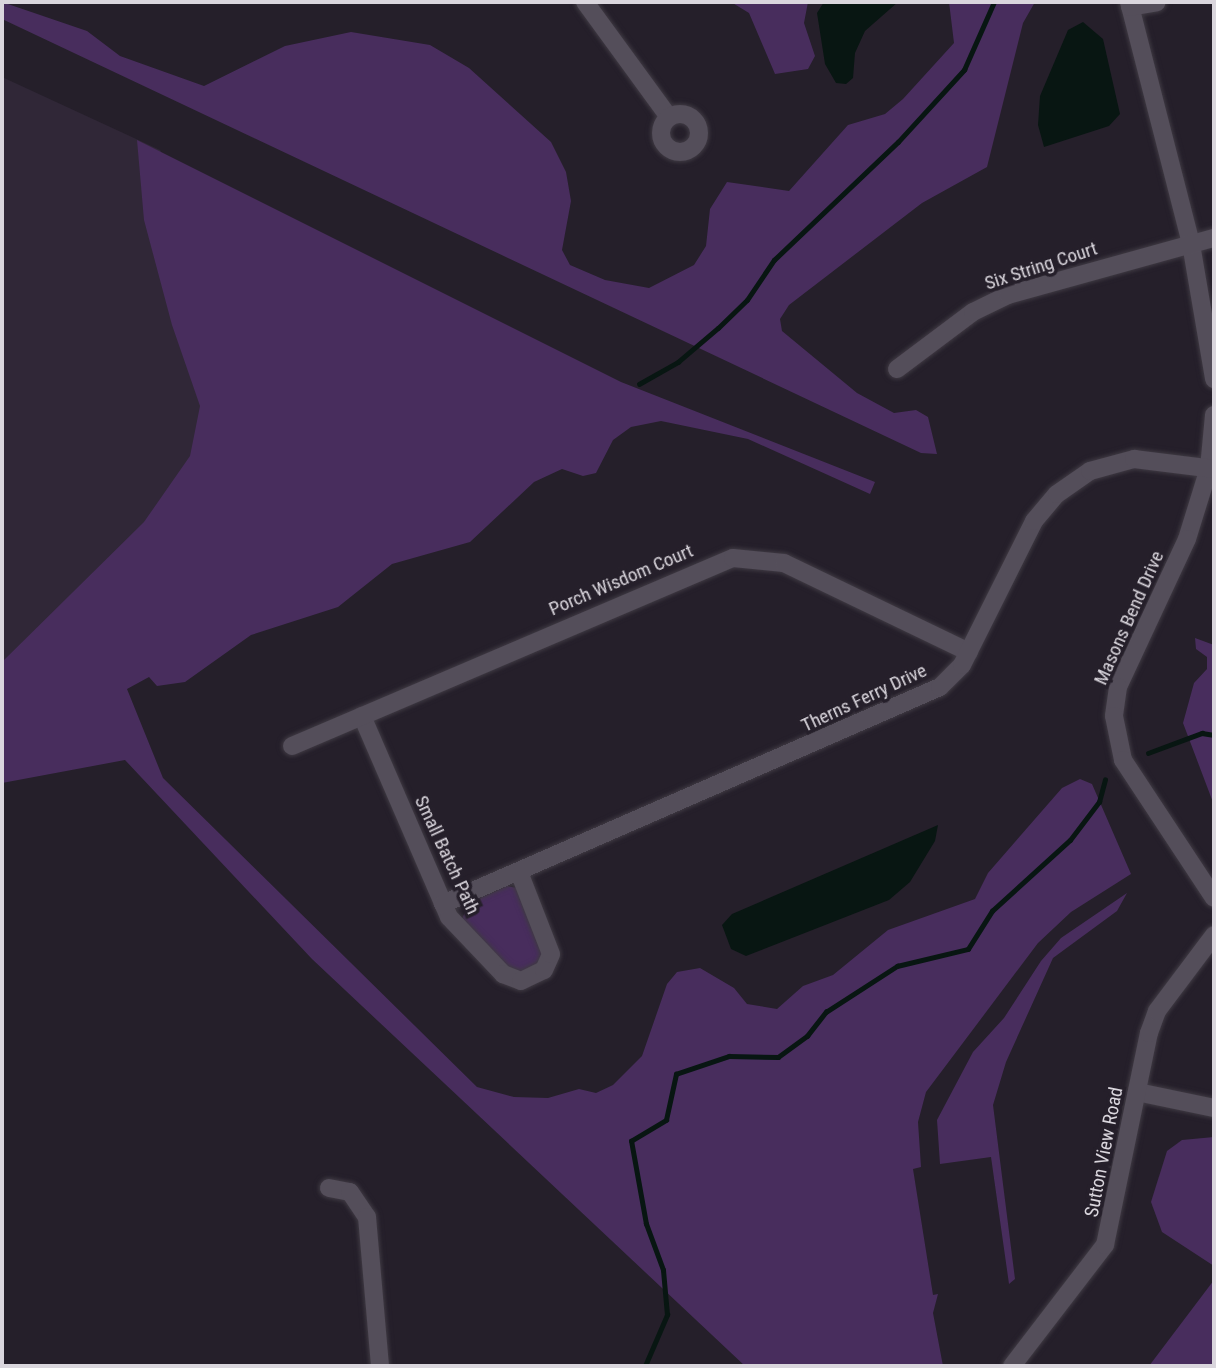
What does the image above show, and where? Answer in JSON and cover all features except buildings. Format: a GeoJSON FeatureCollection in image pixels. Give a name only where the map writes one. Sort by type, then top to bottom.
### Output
{"type":"FeatureCollection","features":[{"type":"Feature","properties":{"kind":"street"},"geometry":{"type":"LineString","coordinates":[[586,2],[670,117]]}},
{"type":"Feature","properties":{"kind":"street"},"geometry":{"type":"LineString","coordinates":[[1157,2],[1129,4],[1191,244],[1214,379]]}},
{"type":"Feature","properties":{"kind":"street","name":"Six String Court"},"geometry":{"type":"LineString","coordinates":[[897,369],[973,312],[1008,295],[1214,238]]}},
{"type":"Feature","properties":{"kind":"street","name":"Masons Bend Drive"},"geometry":{"type":"LineString","coordinates":[[1214,415],[1212,468],[1187,539],[1118,687],[1114,716],[1123,760],[1214,898]]}},
{"type":"Feature","properties":{"kind":"street","name":"Therns Ferry Drive"},"geometry":{"type":"LineString","coordinates":[[443,904],[923,697],[951,678],[969,652],[1034,521],[1073,481],[1134,459],[1212,468]]}},
{"type":"Feature","properties":{"kind":"street","name":"Porch Wisdom Court"},"geometry":{"type":"LineString","coordinates":[[292,746],[733,558],[784,563],[969,652]]}},
{"type":"Feature","properties":{"kind":"street","name":"Small Batch Path"},"geometry":{"type":"LineString","coordinates":[[362,716],[443,904],[460,932],[503,974],[529,980],[549,962],[550,945],[519,872]]}},
{"type":"Feature","properties":{"kind":"street","name":"Sutton View Road"},"geometry":{"type":"LineString","coordinates":[[1012,1366],[1105,1245],[1157,1011],[1214,935]]}},
{"type":"Feature","properties":{"kind":"street"},"geometry":{"type":"LineString","coordinates":[[1137,1093],[1214,1108]]}},
{"type":"Feature","properties":{"kind":"street"},"geometry":{"type":"LineString","coordinates":[[328,1188],[350,1192],[367,1217],[380,1366]]}},
{"type":"Feature","properties":{"kind":"shaded area"},"geometry":{"type":"Polygon","coordinates":[[[2,2],[87,31],[120,56],[204,86],[285,46],[351,32],[430,45],[469,68],[551,142],[566,172],[571,201],[562,250],[570,265],[605,280],[649,288],[694,265],[706,246],[710,209],[727,182],[789,191],[848,125],[885,114],[903,99],[954,43],[949,2],[1035,2],[1023,23],[987,167],[922,203],[789,305],[780,319],[782,331],[857,393],[894,413],[916,410],[928,417],[937,454],[921,453],[2,19],[2,2]]]}},
{"type":"Feature","properties":{"kind":"shaded area"},"geometry":{"type":"Polygon","coordinates":[[[731,2],[808,2],[804,23],[815,56],[808,69],[775,74],[749,13],[731,2]]]}},
{"type":"Feature","properties":{"kind":"shaded area"},"geometry":{"type":"Polygon","coordinates":[[[824,2],[898,2],[865,31],[855,53],[853,78],[846,84],[836,83],[825,64],[817,13],[824,2]]]}},
{"type":"Feature","properties":{"kind":"shaded area"},"geometry":{"type":"Polygon","coordinates":[[[1083,22],[1103,39],[1120,114],[1109,126],[1044,147],[1038,125],[1040,96],[1068,30],[1083,22]]]}},
{"type":"Feature","properties":{"kind":"shaded area"},"geometry":{"type":"Polygon","coordinates":[[[2,77],[160,150],[295,396],[2,757],[2,77]]]}},
{"type":"Feature","properties":{"kind":"shaded area"},"geometry":{"type":"Polygon","coordinates":[[[137,140],[621,382],[875,482],[870,494],[748,439],[661,421],[631,427],[613,440],[596,473],[583,476],[562,469],[534,482],[470,542],[392,564],[338,607],[251,635],[185,682],[157,686],[149,677],[127,689],[163,778],[477,1087],[514,1097],[548,1098],[579,1089],[596,1093],[613,1085],[642,1056],[667,984],[677,972],[700,968],[734,988],[747,1004],[777,1009],[803,986],[833,975],[888,930],[975,899],[988,873],[1062,788],[1080,779],[1092,784],[1131,874],[1071,912],[1038,943],[926,1092],[918,1122],[921,1167],[913,1169],[933,1295],[938,1294],[933,1313],[943,1366],[745,1366],[312,959],[125,760],[2,783],[2,662],[144,522],[190,456],[200,406],[172,325],[144,220],[137,140]]]}},
{"type":"Feature","properties":{"kind":"shaded area"},"geometry":{"type":"Polygon","coordinates":[[[1195,638],[1214,645],[1214,805],[1183,723],[1194,683],[1207,669],[1207,657],[1196,649],[1195,638]]]}},
{"type":"Feature","properties":{"kind":"shaded area"},"geometry":{"type":"Polygon","coordinates":[[[938,825],[935,841],[910,882],[889,900],[746,956],[731,949],[722,925],[732,914],[938,825]]]}},
{"type":"Feature","properties":{"kind":"shaded area"},"geometry":{"type":"Polygon","coordinates":[[[507,886],[517,888],[544,950],[540,962],[523,973],[509,968],[462,919],[469,903],[507,886]]]}},
{"type":"Feature","properties":{"kind":"shaded area"},"geometry":{"type":"Polygon","coordinates":[[[1127,893],[1117,911],[1053,958],[1006,1062],[993,1105],[1015,1279],[1009,1284],[991,1157],[940,1164],[937,1120],[973,1052],[1004,1018],[1041,961],[1061,938],[1127,893]]]}},
{"type":"Feature","properties":{"kind":"shaded area"},"geometry":{"type":"Polygon","coordinates":[[[1214,1137],[1214,1266],[1162,1232],[1151,1202],[1167,1151],[1182,1140],[1214,1137]]]}},
{"type":"Feature","properties":{"kind":"shaded area"},"geometry":{"type":"Polygon","coordinates":[[[1214,1280],[1214,1366],[1149,1366],[1214,1280]]]}},
{"type":"Feature","properties":{"kind":"waterway"},"geometry":{"type":"LineString","coordinates":[[639,384],[678,362],[718,328],[747,300],[774,260],[898,142],[964,70],[994,2]]}},
{"type":"Feature","properties":{"kind":"waterway"},"geometry":{"type":"LineString","coordinates":[[1148,753],[1202,733],[1214,735]]}},
{"type":"Feature","properties":{"kind":"waterway"},"geometry":{"type":"LineString","coordinates":[[645,1366],[667,1315],[663,1270],[646,1224],[631,1141],[666,1120],[676,1074],[729,1056],[778,1057],[807,1036],[826,1012],[897,966],[968,949],[992,911],[1070,840],[1099,802],[1105,780]]}}]}
